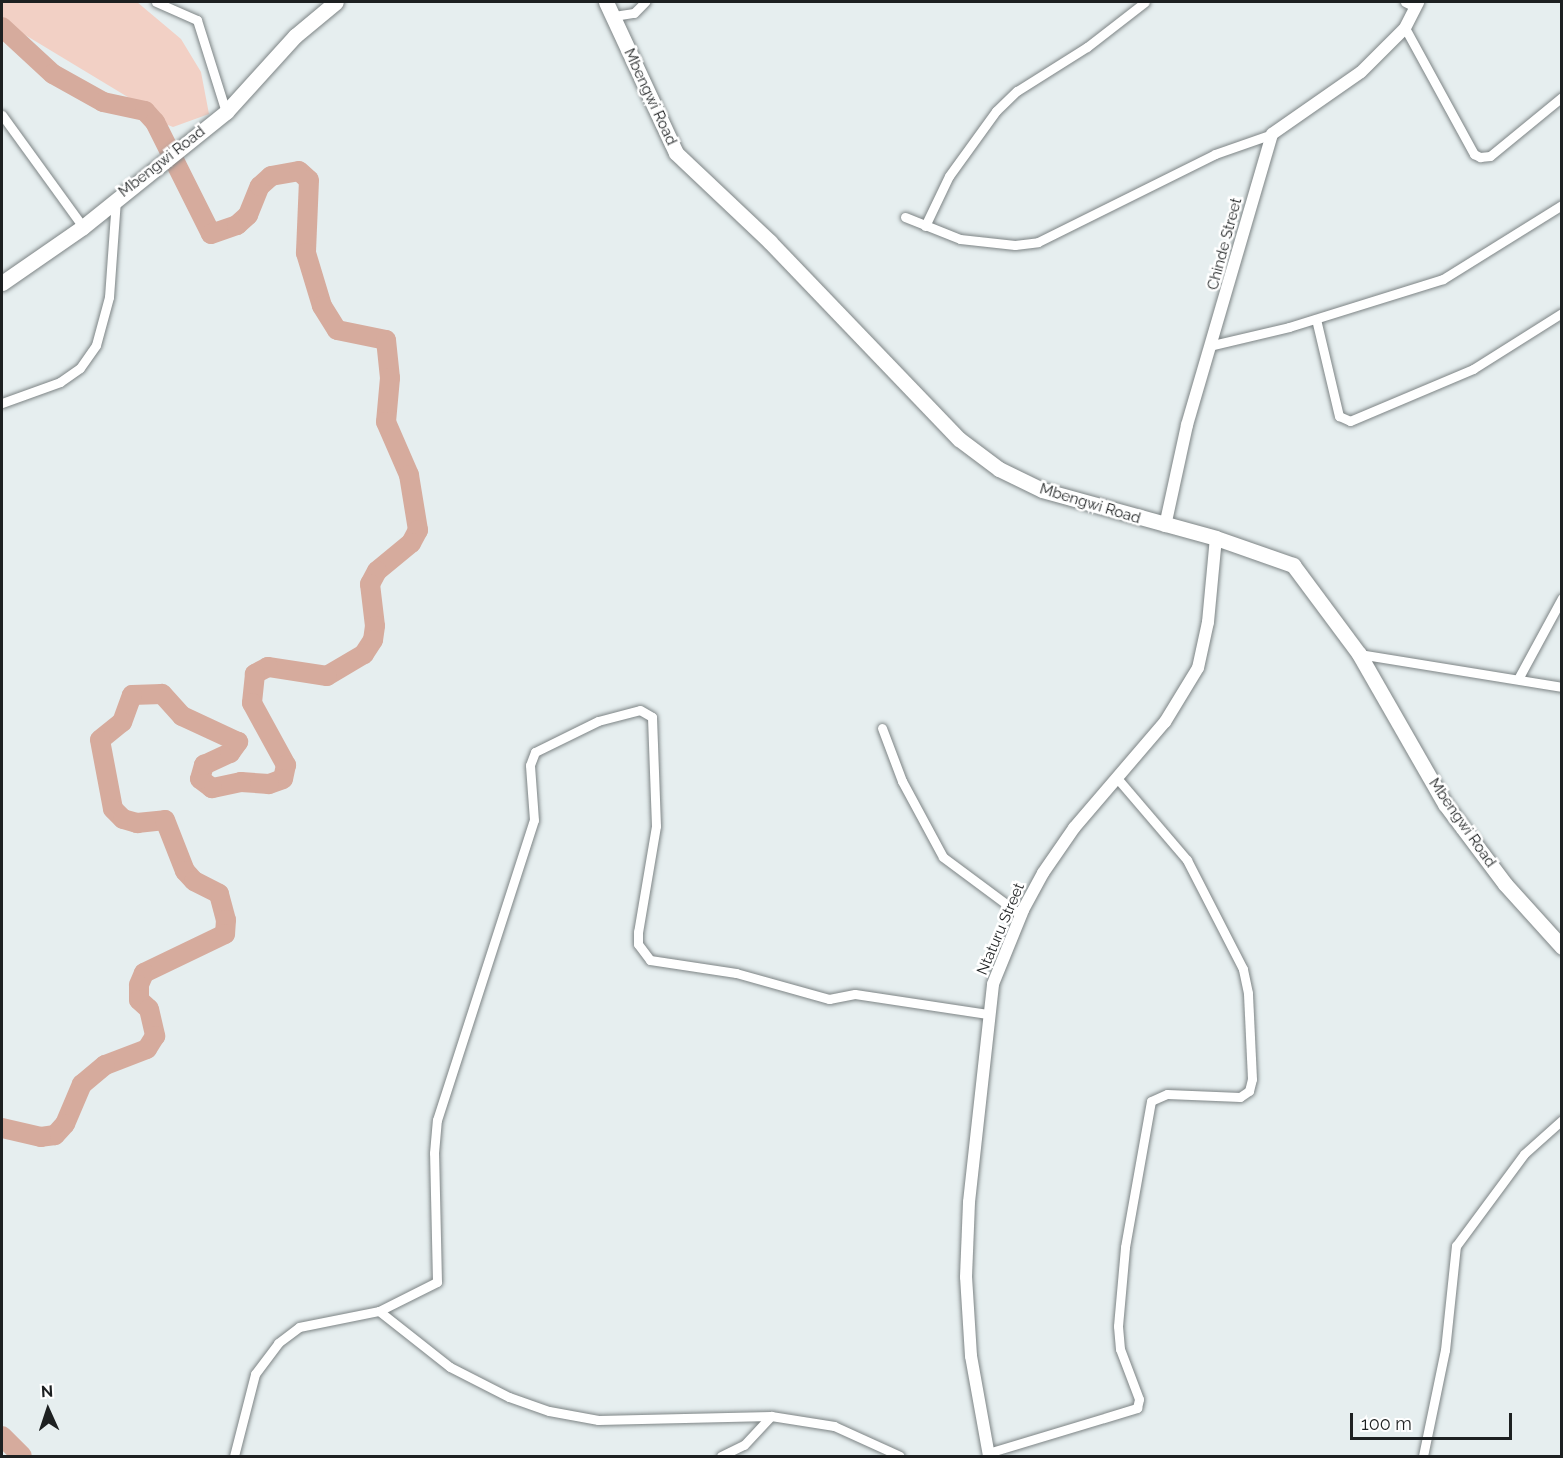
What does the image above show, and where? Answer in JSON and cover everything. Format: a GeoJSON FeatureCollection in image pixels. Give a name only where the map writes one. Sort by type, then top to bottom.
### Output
{"type":"FeatureCollection","features":[{"type":"Feature","properties":{"kind":"main road","name":"Mbengwi Road"},"geometry":{"type":"LineString","coordinates":[[2,283],[83,227],[226,112],[296,36],[336,2]]}},
{"type":"Feature","properties":{"kind":"main road","name":"Mbengwi Road"},"geometry":{"type":"LineString","coordinates":[[606,2],[676,153],[770,242],[959,440],[999,469],[1042,490],[1165,526],[1216,538],[1293,565],[1359,654],[1445,804],[1505,884],[1562,946]]}},
{"type":"Feature","properties":{"kind":"street"},"geometry":{"type":"LineString","coordinates":[[156,2],[197,20],[226,112]]}},
{"type":"Feature","properties":{"kind":"street"},"geometry":{"type":"LineString","coordinates":[[614,16],[634,13],[645,2]]}},
{"type":"Feature","properties":{"kind":"street"},"geometry":{"type":"LineString","coordinates":[[925,226],[949,176],[996,111],[1017,92],[1087,47],[1145,2]]}},
{"type":"Feature","properties":{"kind":"street"},"geometry":{"type":"LineString","coordinates":[[905,217],[925,226],[985,243],[1038,242],[1215,154],[1272,134],[1361,72],[1405,28],[1413,3]]}},
{"type":"Feature","properties":{"kind":"street"},"geometry":{"type":"LineString","coordinates":[[1405,28],[1474,153],[1480,157],[1490,156],[1562,97]]}},
{"type":"Feature","properties":{"kind":"street"},"geometry":{"type":"LineString","coordinates":[[2,115],[83,227]]}},
{"type":"Feature","properties":{"kind":"street","name":"Chinde Street"},"geometry":{"type":"LineString","coordinates":[[1165,526],[1187,425],[1213,345],[1272,134]]}},
{"type":"Feature","properties":{"kind":"street"},"geometry":{"type":"LineString","coordinates":[[2,403],[60,382],[80,368],[96,345],[109,297],[116,199]]}},
{"type":"Feature","properties":{"kind":"street"},"geometry":{"type":"LineString","coordinates":[[1213,345],[1316,319],[1443,279],[1562,205]]}},
{"type":"Feature","properties":{"kind":"street"},"geometry":{"type":"LineString","coordinates":[[1316,319],[1340,416],[1350,422],[1473,369],[1562,313]]}},
{"type":"Feature","properties":{"kind":"street","name":"Ntaturu Street"},"geometry":{"type":"LineString","coordinates":[[988,1455],[970,1356],[966,1277],[969,1202],[993,984],[1021,915],[1074,828],[1165,722],[1198,668],[1208,622],[1216,538]]}},
{"type":"Feature","properties":{"kind":"street"},"geometry":{"type":"LineString","coordinates":[[1518,679],[1562,598]]}},
{"type":"Feature","properties":{"kind":"street"},"geometry":{"type":"LineString","coordinates":[[1359,654],[1562,687]]}},
{"type":"Feature","properties":{"kind":"street"},"geometry":{"type":"LineString","coordinates":[[234,1456],[255,1374],[278,1343],[299,1327],[379,1311],[437,1282],[434,1153],[437,1120],[534,820],[531,757],[571,733],[598,720],[640,710],[653,721],[656,825],[638,932],[638,944],[650,960],[736,973],[829,999],[855,994],[988,1014]]}},
{"type":"Feature","properties":{"kind":"street"},"geometry":{"type":"LineString","coordinates":[[882,728],[902,781],[943,857],[1021,915]]}},
{"type":"Feature","properties":{"kind":"street"},"geometry":{"type":"LineString","coordinates":[[988,1455],[1137,1408],[1139,1399],[1120,1349],[1118,1326],[1125,1247],[1151,1101],[1167,1094],[1240,1097],[1249,1091],[1252,1079],[1243,969],[1187,860],[1117,778]]}},
{"type":"Feature","properties":{"kind":"street"},"geometry":{"type":"LineString","coordinates":[[1423,1456],[1445,1350],[1456,1246],[1524,1154],[1562,1120]]}},
{"type":"Feature","properties":{"kind":"street"},"geometry":{"type":"LineString","coordinates":[[379,1311],[450,1367],[509,1397],[549,1411],[598,1420],[771,1416],[834,1426],[900,1456]]}},
{"type":"Feature","properties":{"kind":"street"},"geometry":{"type":"LineString","coordinates":[[721,1456],[744,1445],[771,1416]]}},
{"type":"Feature","properties":{"kind":"shaded area"},"geometry":{"type":"Polygon","coordinates":[[[2,2],[137,2],[181,39],[201,72],[209,114],[173,127],[155,120],[141,105],[2,21],[2,2]]]}},
{"type":"Feature","properties":{"kind":"waterway"},"geometry":{"type":"LineString","coordinates":[[2,27],[53,74],[103,102],[145,111],[155,122],[211,234],[237,225],[248,215],[260,186],[271,176],[299,171],[309,180],[306,253],[322,306],[337,330],[386,340],[390,378],[386,422],[409,475],[418,530],[411,543],[377,571],[370,584],[375,626],[373,640],[364,654],[327,676],[268,667],[255,674],[252,703],[286,765],[283,779],[269,784],[241,782],[212,788],[200,779],[204,765],[230,753],[238,742],[182,716],[162,694],[132,695],[122,722],[100,740],[113,809],[123,819],[137,823],[165,820],[185,871],[194,881],[219,894],[226,920],[225,934],[144,973],[139,985],[139,1000],[149,1009],[155,1036],[147,1049],[105,1065],[82,1084],[65,1124],[55,1135],[41,1137],[2,1128]]}},
{"type":"Feature","properties":{"kind":"waterway"},"geometry":{"type":"LineString","coordinates":[[2,1436],[22,1456]]}}]}
